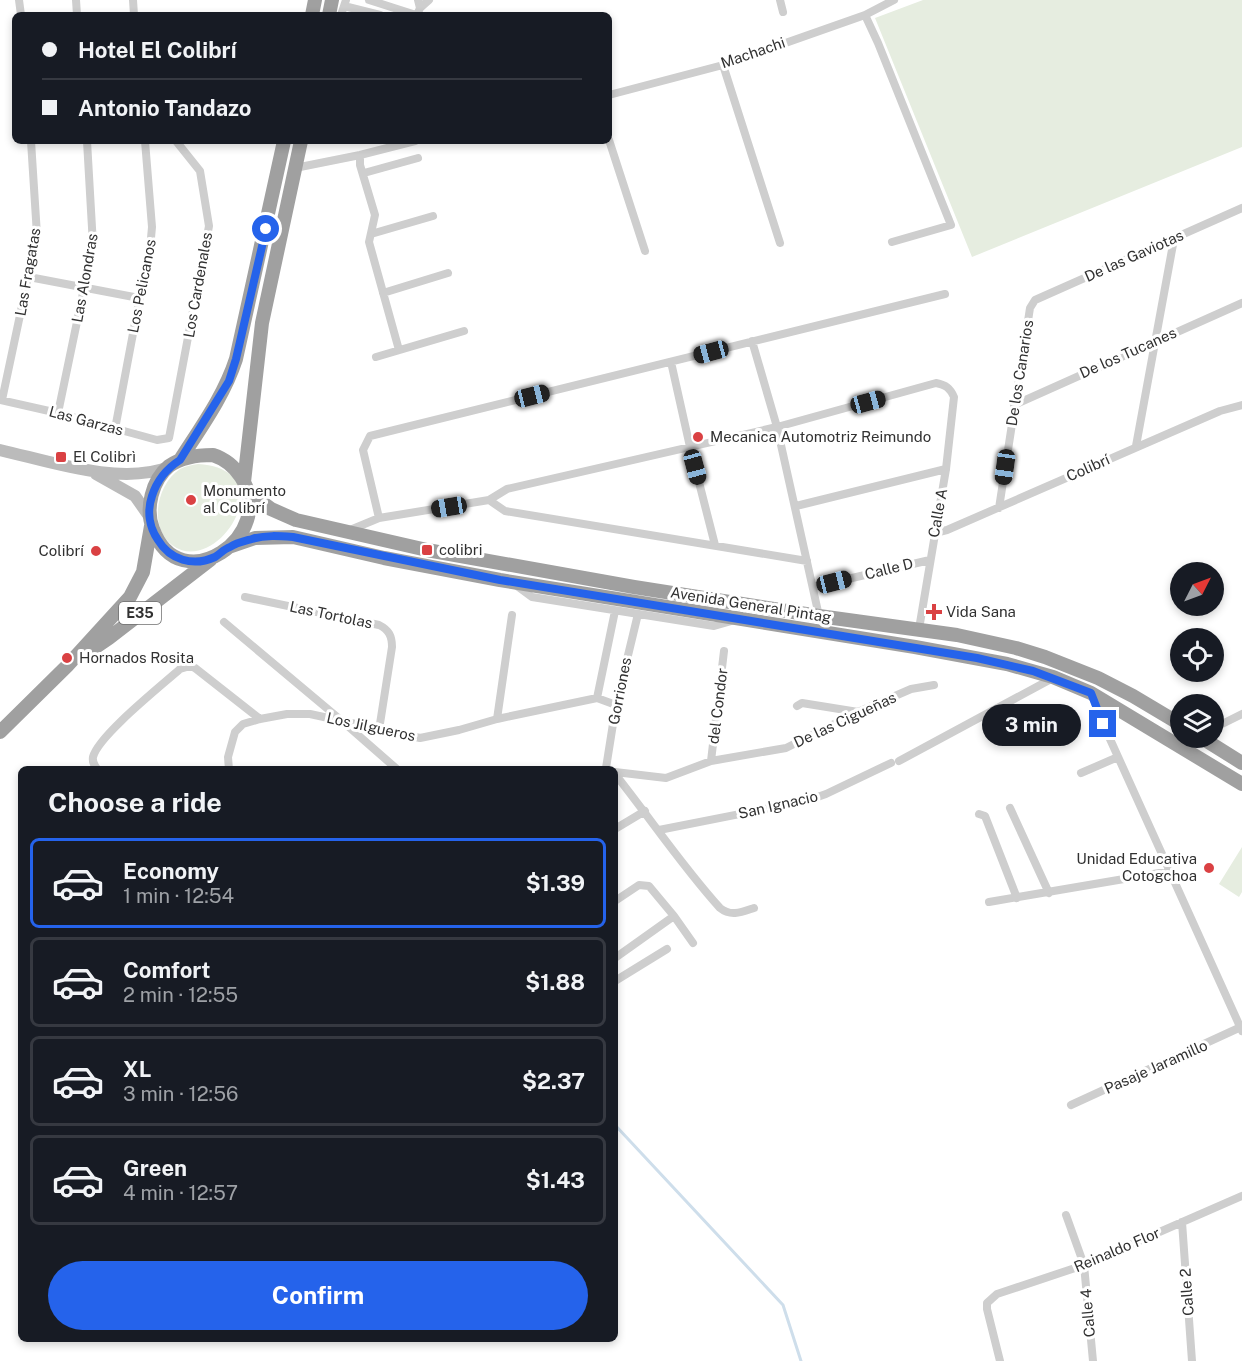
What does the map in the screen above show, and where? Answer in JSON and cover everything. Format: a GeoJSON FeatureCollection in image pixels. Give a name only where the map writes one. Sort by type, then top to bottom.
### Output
{"type":"FeatureCollection","features":[{"type":"Feature","properties":{"kind":"highway"},"geometry":{"type":"LineString","coordinates":[[174,464],[220,398],[229,381],[236,359],[283,144]]}},
{"type":"Feature","properties":{"kind":"highway"},"geometry":{"type":"LineString","coordinates":[[246,487],[260,334],[300,144]]}},
{"type":"Feature","properties":{"kind":"highway"},"geometry":{"type":"LineString","coordinates":[[174,464],[196,456],[213,455],[222,458],[235,468],[246,487]]}},
{"type":"Feature","properties":{"kind":"highway","name":"E35"},"geometry":{"type":"LineString","coordinates":[[0,732],[67,666],[119,610],[135,588],[143,572],[154,490],[174,464]]}},
{"type":"Feature","properties":{"kind":"highway","name":"E35"},"geometry":{"type":"LineString","coordinates":[[67,666],[109,638],[211,559],[230,547],[240,535],[247,520],[249,504],[246,487]]}},
{"type":"Feature","properties":{"kind":"highway","name":"Avenida General Pintag"},"geometry":{"type":"LineString","coordinates":[[246,487],[279,514],[296,520],[427,550],[1000,644],[1080,670],[1133,696],[1170,718]]}},
{"type":"Feature","properties":{"kind":"highway","name":"E35"},"geometry":{"type":"LineString","coordinates":[[150,521],[161,546],[180,560],[191,562],[211,559]]}},
{"type":"Feature","properties":{"kind":"highway","name":"Avenida General Pintag"},"geometry":{"type":"LineString","coordinates":[[230,547],[267,536],[293,537],[384,558],[513,582],[977,658],[1053,677],[1091,693],[1242,784]]}},
{"type":"Feature","properties":{"kind":"highway"},"geometry":{"type":"LineString","coordinates":[[1218,748],[1242,763]]}},
{"type":"Feature","properties":{"kind":"main road"},"geometry":{"type":"LineString","coordinates":[[0,450],[87,470],[131,473],[155,471],[174,464]]}},
{"type":"Feature","properties":{"kind":"main road"},"geometry":{"type":"LineString","coordinates":[[87,470],[130,492],[139,500],[150,521]]}},
{"type":"Feature","properties":{"kind":"street"},"geometry":{"type":"LineString","coordinates":[[369,0],[404,10],[418,9],[429,0]]}},
{"type":"Feature","properties":{"kind":"street","name":"Machachi"},"geometry":{"type":"LineString","coordinates":[[612,94],[723,65],[865,15],[894,0]]}},
{"type":"Feature","properties":{"kind":"street"},"geometry":{"type":"LineString","coordinates":[[341,2],[371,12]]}},
{"type":"Feature","properties":{"kind":"street"},"geometry":{"type":"LineString","coordinates":[[865,15],[951,225],[892,242]]}},
{"type":"Feature","properties":{"kind":"street"},"geometry":{"type":"LineString","coordinates":[[723,65],[780,243]]}},
{"type":"Feature","properties":{"kind":"street","name":"Las Fragatas"},"geometry":{"type":"LineString","coordinates":[[1,400],[29,277],[37,230],[31,144]]}},
{"type":"Feature","properties":{"kind":"street","name":"Las Alondras"},"geometry":{"type":"LineString","coordinates":[[58,413],[94,239],[87,144]]}},
{"type":"Feature","properties":{"kind":"street","name":"Los Pelicanos"},"geometry":{"type":"LineString","coordinates":[[115,429],[152,227],[145,144]]}},
{"type":"Feature","properties":{"kind":"street","name":"Los Cardenales"},"geometry":{"type":"LineString","coordinates":[[170,437],[209,226],[200,171],[178,144]]}},
{"type":"Feature","properties":{"kind":"street"},"geometry":{"type":"LineString","coordinates":[[295,168],[403,144]]}},
{"type":"Feature","properties":{"kind":"street"},"geometry":{"type":"LineString","coordinates":[[610,144],[645,251]]}},
{"type":"Feature","properties":{"kind":"street"},"geometry":{"type":"LineString","coordinates":[[360,155],[375,215],[369,242],[399,350]]}},
{"type":"Feature","properties":{"kind":"street"},"geometry":{"type":"LineString","coordinates":[[364,173],[418,158]]}},
{"type":"Feature","properties":{"kind":"street","name":"De las Gaviotas"},"geometry":{"type":"LineString","coordinates":[[1030,308],[1038,297],[1060,290],[1242,208]]}},
{"type":"Feature","properties":{"kind":"street"},"geometry":{"type":"LineString","coordinates":[[371,234],[434,216]]}},
{"type":"Feature","properties":{"kind":"street"},"geometry":{"type":"LineString","coordinates":[[1136,446],[1173,238]]}},
{"type":"Feature","properties":{"kind":"street"},"geometry":{"type":"LineString","coordinates":[[383,293],[448,273]]}},
{"type":"Feature","properties":{"kind":"street"},"geometry":{"type":"LineString","coordinates":[[29,277],[139,298]]}},
{"type":"Feature","properties":{"kind":"street"},"geometry":{"type":"LineString","coordinates":[[379,518],[363,450],[370,436],[945,294]]}},
{"type":"Feature","properties":{"kind":"street","name":"De los Tucanes"},"geometry":{"type":"LineString","coordinates":[[1014,405],[1242,303]]}},
{"type":"Feature","properties":{"kind":"street","name":"De los Canarios"},"geometry":{"type":"LineString","coordinates":[[999,508],[1030,308]]}},
{"type":"Feature","properties":{"kind":"street"},"geometry":{"type":"LineString","coordinates":[[376,357],[464,330]]}},
{"type":"Feature","properties":{"kind":"street"},"geometry":{"type":"LineString","coordinates":[[752,341],[777,427],[819,616]]}},
{"type":"Feature","properties":{"kind":"street"},"geometry":{"type":"LineString","coordinates":[[671,362],[715,545]]}},
{"type":"Feature","properties":{"kind":"street","name":"Calle A"},"geometry":{"type":"LineString","coordinates":[[777,427],[936,384],[946,386],[954,397],[946,469],[919,629]]}},
{"type":"Feature","properties":{"kind":"street","name":"Las Garzas"},"geometry":{"type":"LineString","coordinates":[[1,400],[160,441],[170,437]]}},
{"type":"Feature","properties":{"kind":"street","name":"Colibrí"},"geometry":{"type":"LineString","coordinates":[[935,533],[999,508],[1136,446],[1220,411],[1242,405]]}},
{"type":"Feature","properties":{"kind":"street"},"geometry":{"type":"LineString","coordinates":[[340,530],[361,527],[379,518],[489,500],[507,489],[777,427]]}},
{"type":"Feature","properties":{"kind":"street"},"geometry":{"type":"LineString","coordinates":[[796,506],[946,469]]}},
{"type":"Feature","properties":{"kind":"street"},"geometry":{"type":"LineString","coordinates":[[489,500],[506,510],[807,561]]}},
{"type":"Feature","properties":{"kind":"street","name":"Calle D"},"geometry":{"type":"LineString","coordinates":[[813,587],[930,560]]}},
{"type":"Feature","properties":{"kind":"street"},"geometry":{"type":"LineString","coordinates":[[513,582],[532,597],[615,611],[714,626],[738,619]]}},
{"type":"Feature","properties":{"kind":"street","name":"Las Tortolas"},"geometry":{"type":"LineString","coordinates":[[245,597],[379,625],[386,629],[392,639],[392,647],[379,730]]}},
{"type":"Feature","properties":{"kind":"street"},"geometry":{"type":"LineString","coordinates":[[615,611],[597,698],[616,705]]}},
{"type":"Feature","properties":{"kind":"street","name":"Gorriones"},"geometry":{"type":"LineString","coordinates":[[610,766],[616,705],[638,614]]}},
{"type":"Feature","properties":{"kind":"street"},"geometry":{"type":"LineString","coordinates":[[497,719],[512,615]]}},
{"type":"Feature","properties":{"kind":"street"},"geometry":{"type":"LineString","coordinates":[[224,622],[394,766]]}},
{"type":"Feature","properties":{"kind":"street","name":"del Condor"},"geometry":{"type":"LineString","coordinates":[[711,760],[724,651]]}},
{"type":"Feature","properties":{"kind":"street"},"geometry":{"type":"LineString","coordinates":[[95,766],[93,757],[104,738],[186,666],[195,668],[260,719]]}},
{"type":"Feature","properties":{"kind":"street","name":"San Ignacio"},"geometry":{"type":"LineString","coordinates":[[659,830],[806,801],[826,794],[895,762],[1053,677]]}},
{"type":"Feature","properties":{"kind":"street","name":"De las Cigueñas"},"geometry":{"type":"LineString","coordinates":[[618,772],[666,778],[711,760],[786,748],[858,712],[911,689],[934,685]]}},
{"type":"Feature","properties":{"kind":"street"},"geometry":{"type":"LineString","coordinates":[[1091,693],[1241,1029]]}},
{"type":"Feature","properties":{"kind":"street","name":"Los Jilgueros"},"geometry":{"type":"LineString","coordinates":[[229,766],[228,757],[235,732],[243,724],[287,714],[310,714],[420,738],[597,698]]}},
{"type":"Feature","properties":{"kind":"street"},"geometry":{"type":"LineString","coordinates":[[797,706],[802,703],[858,712]]}},
{"type":"Feature","properties":{"kind":"street"},"geometry":{"type":"LineString","coordinates":[[1224,723],[1242,714]]}},
{"type":"Feature","properties":{"kind":"street"},"geometry":{"type":"LineString","coordinates":[[1081,773],[1118,757]]}},
{"type":"Feature","properties":{"kind":"street"},"geometry":{"type":"LineString","coordinates":[[618,780],[645,811],[675,855],[724,912],[736,914],[754,908]]}},
{"type":"Feature","properties":{"kind":"street"},"geometry":{"type":"LineString","coordinates":[[1011,808],[1049,893]]}},
{"type":"Feature","properties":{"kind":"street"},"geometry":{"type":"LineString","coordinates":[[618,828],[645,811]]}},
{"type":"Feature","properties":{"kind":"street"},"geometry":{"type":"LineString","coordinates":[[979,814],[985,816],[1017,898]]}},
{"type":"Feature","properties":{"kind":"street"},"geometry":{"type":"LineString","coordinates":[[989,902],[1171,871]]}},
{"type":"Feature","properties":{"kind":"street"},"geometry":{"type":"LineString","coordinates":[[618,899],[639,885],[649,886],[693,942]]}},
{"type":"Feature","properties":{"kind":"street"},"geometry":{"type":"LineString","coordinates":[[618,955],[674,916]]}},
{"type":"Feature","properties":{"kind":"street"},"geometry":{"type":"LineString","coordinates":[[618,979],[667,949]]}},
{"type":"Feature","properties":{"kind":"street","name":"Pasaje Jaramillo"},"geometry":{"type":"LineString","coordinates":[[1071,1105],[1241,1029]]}},
{"type":"Feature","properties":{"kind":"street","name":"Reinaldo Flor"},"geometry":{"type":"LineString","coordinates":[[1000,1361],[987,1309],[987,1304],[997,1294],[1084,1264],[1242,1196]]}},
{"type":"Feature","properties":{"kind":"street","name":"Calle 4"},"geometry":{"type":"LineString","coordinates":[[1066,1215],[1084,1264],[1092,1361]]}},
{"type":"Feature","properties":{"kind":"street","name":"Calle 2"},"geometry":{"type":"LineString","coordinates":[[1182,1222],[1192,1361]]}},
{"type":"Feature","properties":{"kind":"shaded area"},"geometry":{"type":"Polygon","coordinates":[[[923,0],[1242,0],[1242,147],[972,257],[875,18],[923,0]]]}},
{"type":"Feature","properties":{"kind":"shaded area"},"geometry":{"type":"Polygon","coordinates":[[[198,464],[224,470],[237,484],[240,501],[235,519],[223,536],[207,547],[190,551],[172,545],[165,537],[160,527],[158,505],[172,476],[182,468],[198,464]]]}},
{"type":"Feature","properties":{"kind":"shaded area"},"geometry":{"type":"Polygon","coordinates":[[[1242,847],[1242,892],[1239,897],[1219,884],[1242,847]]]}},
{"type":"Feature","properties":{"kind":"waterway"},"geometry":{"type":"LineString","coordinates":[[618,1128],[783,1305],[801,1361]]}},
{"type":"Feature","properties":{"kind":"place","name":"Mecanica Automotriz Reimundo"},"geometry":{"type":"Point","coordinates":[698,437]}},
{"type":"Feature","properties":{"kind":"place","name":"El Colibrì"},"geometry":{"type":"Point","coordinates":[61,457]}},
{"type":"Feature","properties":{"kind":"place","name":"Monumento al Colibrí"},"geometry":{"type":"Point","coordinates":[191,500]}},
{"type":"Feature","properties":{"kind":"place","name":"colibri"},"geometry":{"type":"Point","coordinates":[427,550]}},
{"type":"Feature","properties":{"kind":"place","name":"Colibrí"},"geometry":{"type":"Point","coordinates":[96,551]}},
{"type":"Feature","properties":{"kind":"place","name":"Vida Sana"},"geometry":{"type":"Point","coordinates":[934,612]}},
{"type":"Feature","properties":{"kind":"place","name":"Hornados Rosita"},"geometry":{"type":"Point","coordinates":[67,658]}},
{"type":"Feature","properties":{"kind":"place","name":"Unidad Educativa Cotogchoa"},"geometry":{"type":"Point","coordinates":[1209,868]}},
{"type":"Feature","properties":{"kind":"route"},"geometry":{"type":"LineString","coordinates":[[266,229],[229,381],[180,460],[160,477],[151,499],[149,516],[156,537],[161,546],[180,560],[191,562],[211,559],[230,547],[255,538],[293,537],[384,558],[500,580],[977,658],[1053,677],[1091,693],[1103,724]]}}]}
